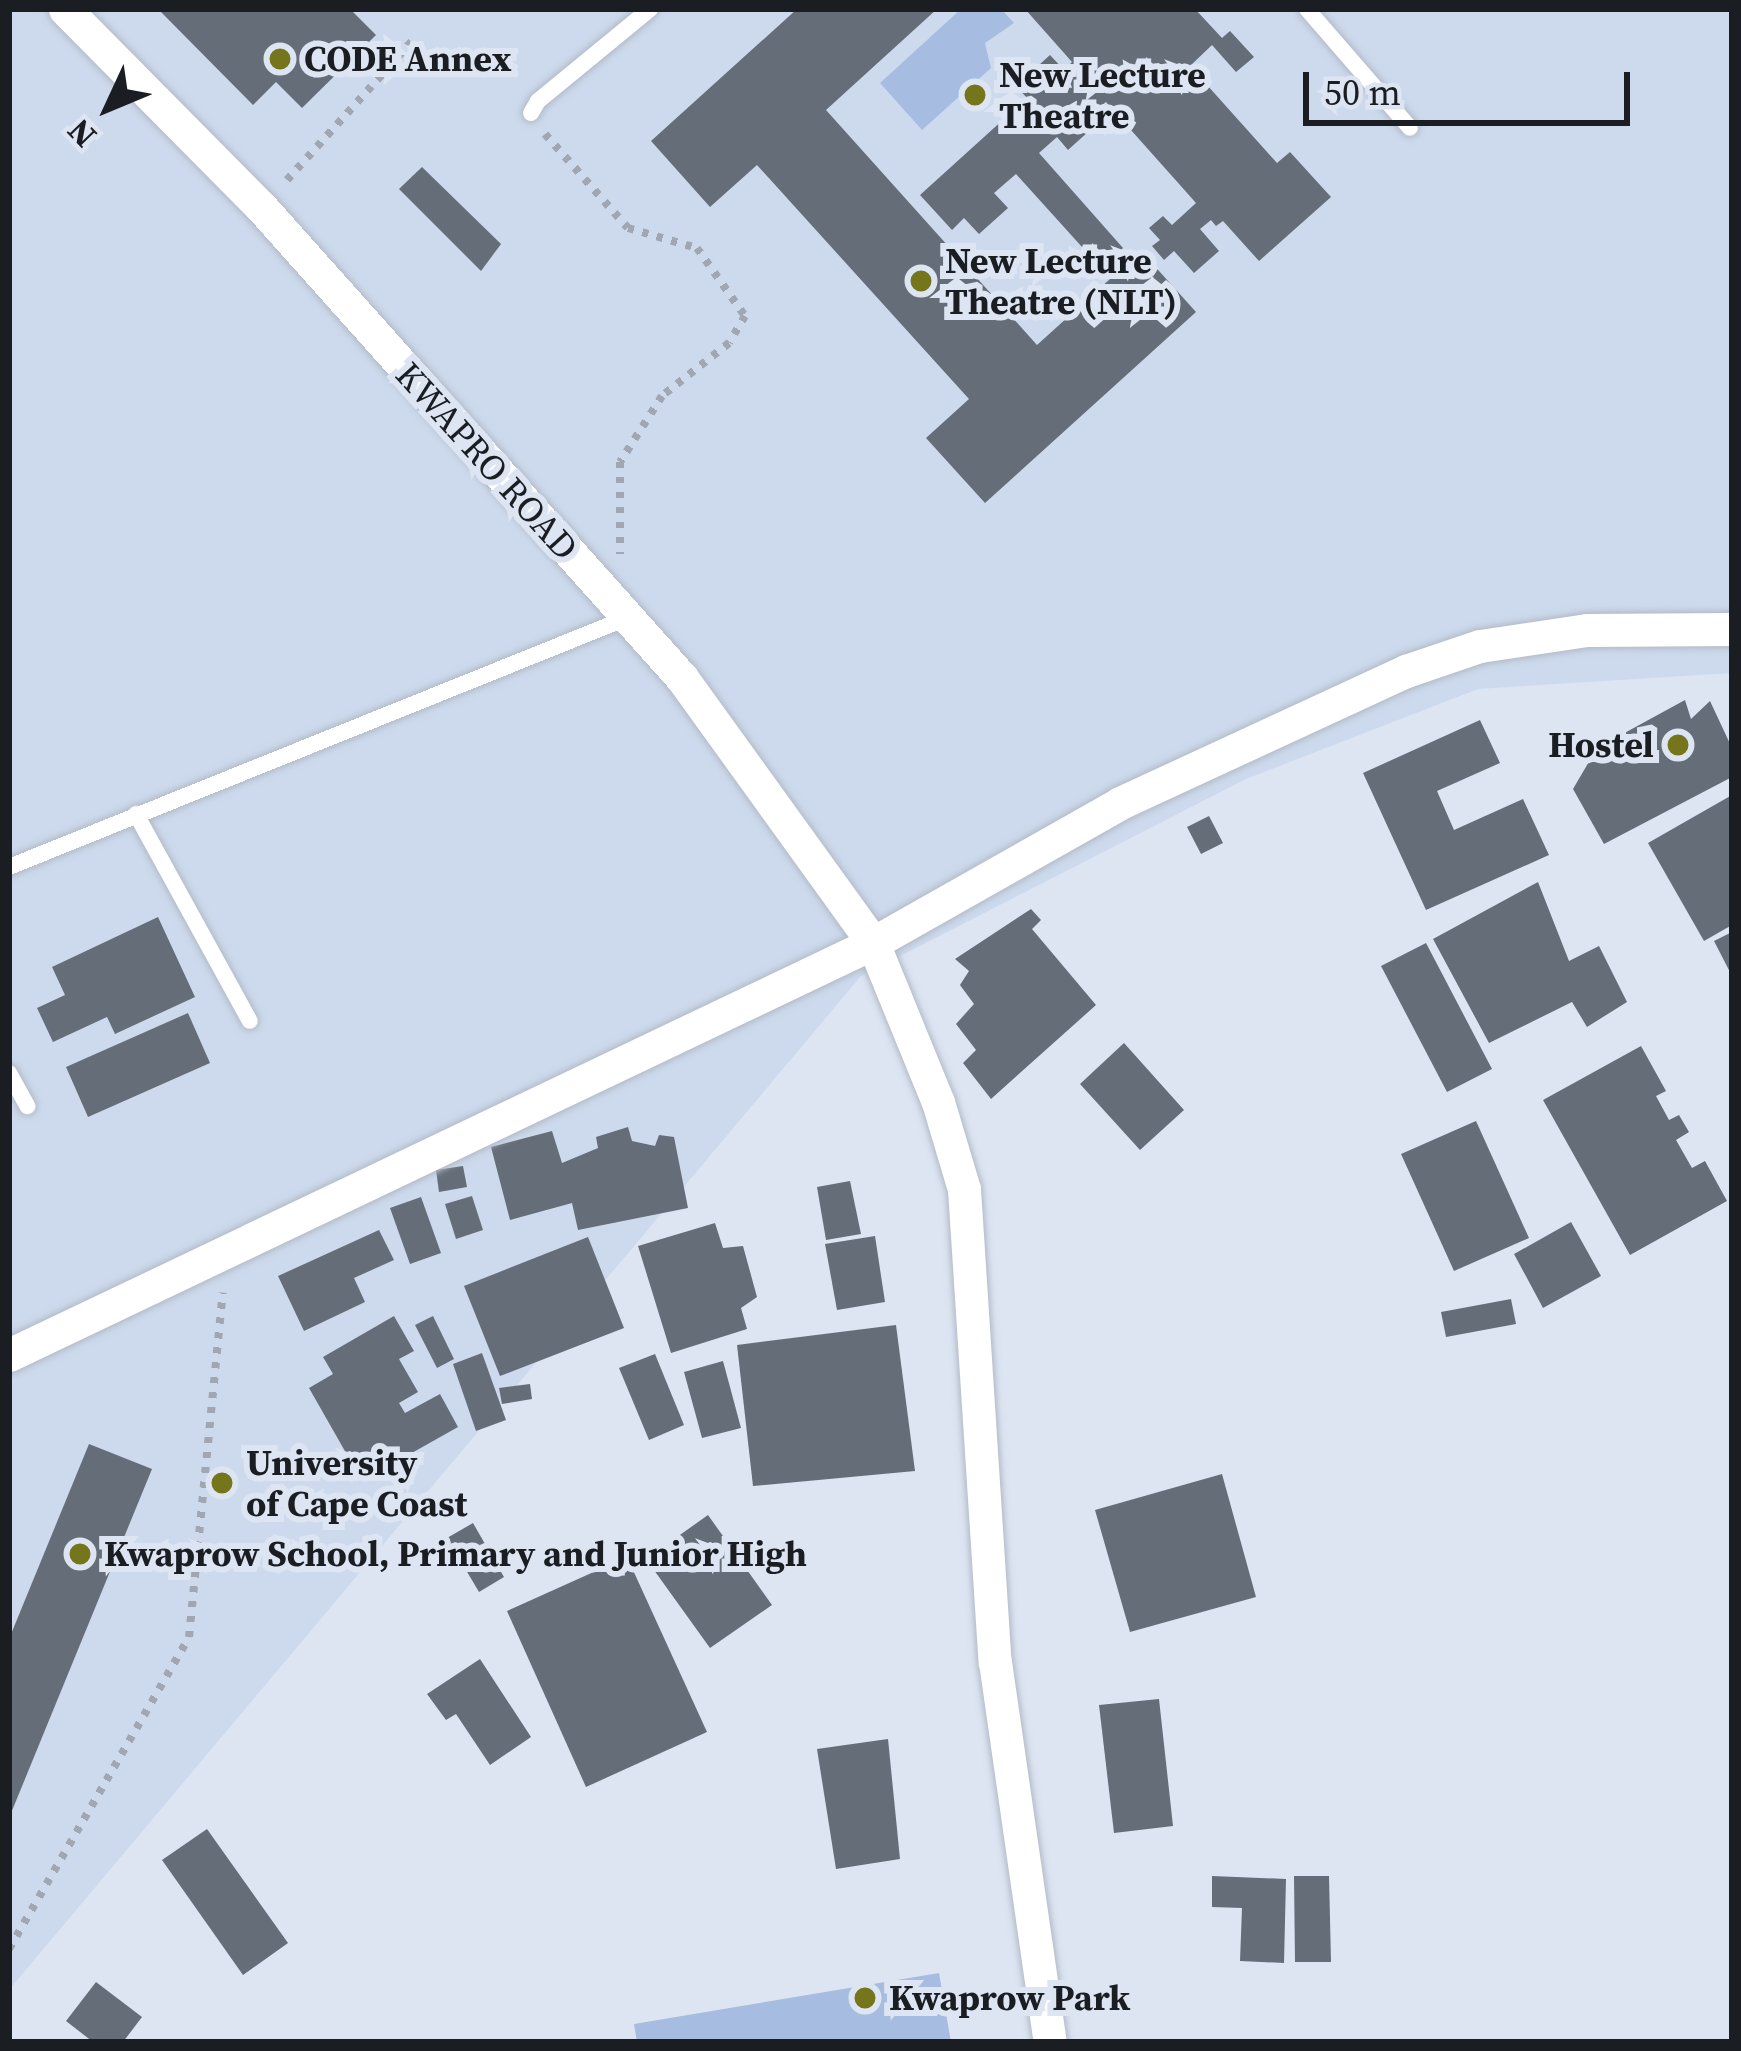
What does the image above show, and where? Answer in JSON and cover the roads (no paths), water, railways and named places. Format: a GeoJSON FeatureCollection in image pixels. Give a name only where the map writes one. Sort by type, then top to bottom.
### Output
{"type":"FeatureCollection","features":[{"type":"Feature","properties":{"kind":"street","name":"KWAPRO ROAD"},"geometry":{"type":"LineString","coordinates":[[65,9],[262,208],[682,678],[873,943],[938,1102],[964,1189],[995,1662],[1049,2042]]}},
{"type":"Feature","properties":{"kind":"street"},"geometry":{"type":"LineString","coordinates":[[9,1355],[873,943],[1120,803],[1406,671],[1480,646],[1587,630],[1732,629]]}},
{"type":"Feature","properties":{"kind":"lane"},"geometry":{"type":"LineString","coordinates":[[531,113],[538,101],[650,9]]}},
{"type":"Feature","properties":{"kind":"lane"},"geometry":{"type":"LineString","coordinates":[[1307,9],[1410,128]]}},
{"type":"Feature","properties":{"kind":"lane"},"geometry":{"type":"LineString","coordinates":[[9,867],[627,618]]}},
{"type":"Feature","properties":{"kind":"lane"},"geometry":{"type":"LineString","coordinates":[[136,814],[250,1021]]}},
{"type":"Feature","properties":{"kind":"lane"},"geometry":{"type":"LineString","coordinates":[[9,1073],[27,1106]]}},
{"type":"Feature","properties":{"kind":"place","name":"CODE Annex"},"geometry":{"type":"Point","coordinates":[280,59]}},
{"type":"Feature","properties":{"kind":"place","name":"New Lecture Theatre"},"geometry":{"type":"Point","coordinates":[975,95]}},
{"type":"Feature","properties":{"kind":"place","name":"New Lecture Theatre (NLT)"},"geometry":{"type":"Point","coordinates":[921,281]}},
{"type":"Feature","properties":{"kind":"place","name":"Hostel"},"geometry":{"type":"Point","coordinates":[1678,745]}},
{"type":"Feature","properties":{"kind":"place","name":"University of Cape Coast"},"geometry":{"type":"Point","coordinates":[222,1483]}},
{"type":"Feature","properties":{"kind":"place","name":"Kwaprow School, Primary and Junior High"},"geometry":{"type":"Point","coordinates":[80,1554]}},
{"type":"Feature","properties":{"kind":"place","name":"Kwaprow Park"},"geometry":{"type":"Point","coordinates":[865,1998]}}]}
